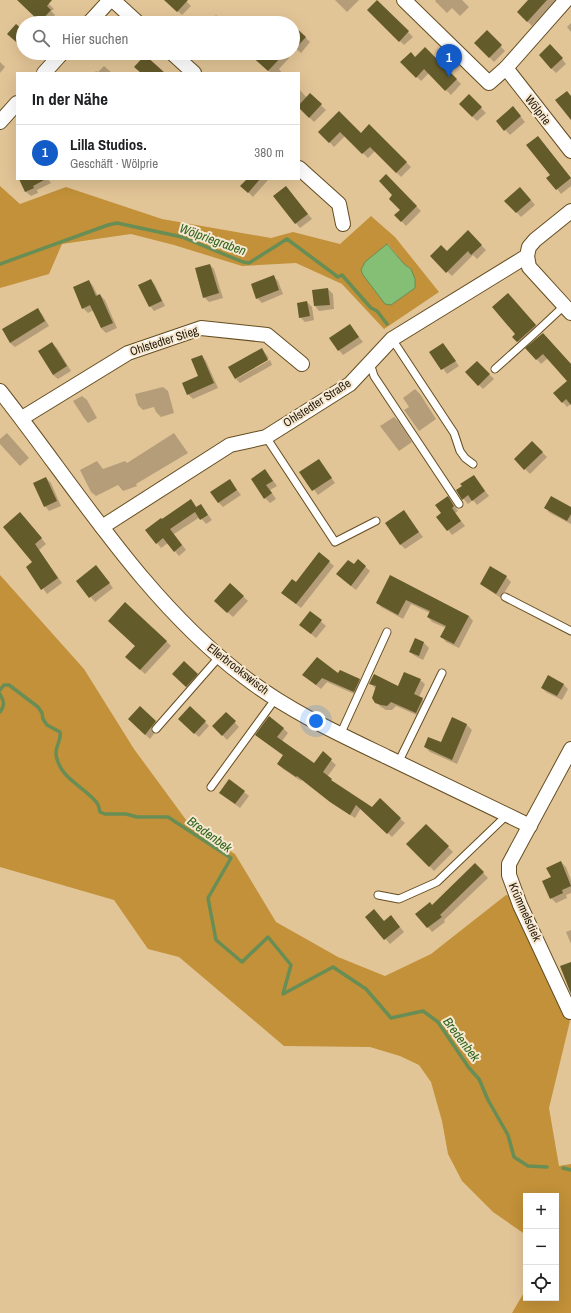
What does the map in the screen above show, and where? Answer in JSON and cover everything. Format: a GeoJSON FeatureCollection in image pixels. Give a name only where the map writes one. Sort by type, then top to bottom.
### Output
{"type":"FeatureCollection","features":[{"type":"Feature","properties":{"kind":"street"},"geometry":{"type":"LineString","coordinates":[[97,16],[112,0],[130,16]]}},
{"type":"Feature","properties":{"kind":"street"},"geometry":{"type":"LineString","coordinates":[[404,0],[489,83],[506,68],[566,0]]}},
{"type":"Feature","properties":{"kind":"street"},"geometry":{"type":"LineString","coordinates":[[45,72],[56,60]]}},
{"type":"Feature","properties":{"kind":"street"},"geometry":{"type":"LineString","coordinates":[[180,60],[193,72]]}},
{"type":"Feature","properties":{"kind":"street","name":"Wölprie"},"geometry":{"type":"LineString","coordinates":[[506,68],[571,151]]}},
{"type":"Feature","properties":{"kind":"street"},"geometry":{"type":"LineString","coordinates":[[0,122],[16,104]]}},
{"type":"Feature","properties":{"kind":"street"},"geometry":{"type":"LineString","coordinates":[[300,169],[339,204],[343,224]]}},
{"type":"Feature","properties":{"kind":"street","name":"Ohlstedter Straße"},"geometry":{"type":"LineString","coordinates":[[102,527],[230,445],[266,437],[350,384],[392,339],[527,256],[529,247],[535,240],[571,211]]}},
{"type":"Feature","properties":{"kind":"street"},"geometry":{"type":"LineString","coordinates":[[527,256],[529,267],[568,309]]}},
{"type":"Feature","properties":{"kind":"street","name":"Ohlstedter Stieg"},"geometry":{"type":"LineString","coordinates":[[22,418],[128,353],[200,328],[266,335],[302,364]]}},
{"type":"Feature","properties":{"kind":"street"},"geometry":{"type":"LineString","coordinates":[[0,391],[22,418]]}},
{"type":"Feature","properties":{"kind":"street","name":"Ellerbrookswisch"},"geometry":{"type":"LineString","coordinates":[[22,418],[142,579],[175,615],[244,676],[296,711],[340,735],[530,826]]}},
{"type":"Feature","properties":{"kind":"street","name":"Krümmelsdiek"},"geometry":{"type":"LineString","coordinates":[[570,1012],[520,905],[509,875],[509,864],[571,749]]}},
{"type":"Feature","properties":{"kind":"lane"},"geometry":{"type":"LineString","coordinates":[[495,369],[534,334],[568,309]]}},
{"type":"Feature","properties":{"kind":"lane"},"geometry":{"type":"LineString","coordinates":[[392,339],[454,433],[460,452],[473,464]]}},
{"type":"Feature","properties":{"kind":"lane"},"geometry":{"type":"LineString","coordinates":[[370,363],[374,376],[459,504]]}},
{"type":"Feature","properties":{"kind":"lane"},"geometry":{"type":"LineString","coordinates":[[266,437],[335,542],[376,521]]}},
{"type":"Feature","properties":{"kind":"lane"},"geometry":{"type":"LineString","coordinates":[[505,597],[571,631]]}},
{"type":"Feature","properties":{"kind":"lane"},"geometry":{"type":"LineString","coordinates":[[340,735],[387,632]]}},
{"type":"Feature","properties":{"kind":"lane"},"geometry":{"type":"LineString","coordinates":[[156,729],[220,656]]}},
{"type":"Feature","properties":{"kind":"lane"},"geometry":{"type":"LineString","coordinates":[[398,763],[442,674]]}},
{"type":"Feature","properties":{"kind":"lane"},"geometry":{"type":"LineString","coordinates":[[211,787],[276,698]]}},
{"type":"Feature","properties":{"kind":"lane"},"geometry":{"type":"LineString","coordinates":[[378,896],[399,899],[437,882],[507,815]]}},
{"type":"Feature","properties":{"kind":"shaded area"},"geometry":{"type":"Polygon","coordinates":[[[0,186],[20,204],[66,187],[162,219],[271,238],[293,232],[340,244],[371,216],[395,237],[439,292],[384,329],[342,284],[296,263],[242,266],[174,245],[131,234],[62,244],[49,274],[0,288],[0,186]],[[388,244],[361,270],[411,269],[404,264],[388,244]]]}},
{"type":"Feature","properties":{"kind":"shaded area"},"geometry":{"type":"Polygon","coordinates":[[[387,244],[404,264],[411,269],[415,279],[415,288],[391,305],[385,304],[363,275],[361,270],[365,262],[387,244]]]}},
{"type":"Feature","properties":{"kind":"shaded area"},"geometry":{"type":"Polygon","coordinates":[[[0,575],[84,669],[134,749],[192,828],[235,854],[276,922],[338,957],[385,976],[431,954],[506,895],[514,897],[570,1021],[549,1108],[559,1166],[571,1164],[571,1313],[512,1313],[523,1294],[523,1301],[559,1301],[559,1193],[523,1193],[523,1233],[493,1212],[462,1181],[448,1154],[442,1121],[431,1082],[419,1065],[400,1056],[370,1047],[284,1046],[179,957],[148,949],[114,900],[0,867],[0,575]]]}},
{"type":"Feature","properties":{"kind":"building"},"geometry":{"type":"Polygon","coordinates":[[[17,0],[52,0],[47,6],[51,10],[46,16],[34,16],[17,0]]]}},
{"type":"Feature","properties":{"kind":"building"},"geometry":{"type":"Polygon","coordinates":[[[164,0],[188,0],[177,12],[164,0]]]}},
{"type":"Feature","properties":{"kind":"building"},"geometry":{"type":"Polygon","coordinates":[[[377,0],[409,31],[399,42],[367,10],[377,0]]]}},
{"type":"Feature","properties":{"kind":"building"},"geometry":{"type":"Polygon","coordinates":[[[528,0],[547,0],[527,22],[517,12],[528,0]]]}},
{"type":"Feature","properties":{"kind":"building"},"geometry":{"type":"Polygon","coordinates":[[[16,24],[16,42],[7,34],[16,24]]]}},
{"type":"Feature","properties":{"kind":"building"},"geometry":{"type":"Polygon","coordinates":[[[487,30],[502,45],[489,58],[474,43],[487,30]]]}},
{"type":"Feature","properties":{"kind":"building"},"geometry":{"type":"Polygon","coordinates":[[[300,31],[306,37],[300,43],[300,31]]]}},
{"type":"Feature","properties":{"kind":"building"},"geometry":{"type":"Polygon","coordinates":[[[550,44],[563,58],[551,69],[539,55],[550,44]]]}},
{"type":"Feature","properties":{"kind":"building"},"geometry":{"type":"Polygon","coordinates":[[[425,47],[457,79],[445,91],[424,69],[416,78],[400,62],[411,52],[415,57],[425,47]]]}},
{"type":"Feature","properties":{"kind":"building"},"geometry":{"type":"Polygon","coordinates":[[[140,60],[151,60],[164,72],[140,72],[134,67],[140,60]]]}},
{"type":"Feature","properties":{"kind":"building"},"geometry":{"type":"Polygon","coordinates":[[[256,60],[278,60],[268,71],[256,60]]]}},
{"type":"Feature","properties":{"kind":"building"},"geometry":{"type":"Polygon","coordinates":[[[567,91],[571,96],[571,120],[555,100],[567,91]]]}},
{"type":"Feature","properties":{"kind":"building"},"geometry":{"type":"Polygon","coordinates":[[[310,93],[322,104],[309,118],[300,109],[300,104],[310,93]]]}},
{"type":"Feature","properties":{"kind":"building"},"geometry":{"type":"Polygon","coordinates":[[[469,94],[482,107],[472,117],[459,104],[469,94]]]}},
{"type":"Feature","properties":{"kind":"building"},"geometry":{"type":"Polygon","coordinates":[[[513,106],[521,116],[504,131],[496,121],[513,106]]]}},
{"type":"Feature","properties":{"kind":"building"},"geometry":{"type":"Polygon","coordinates":[[[339,111],[361,133],[369,124],[407,162],[396,173],[370,147],[362,154],[340,132],[329,143],[318,132],[339,111]]]}},
{"type":"Feature","properties":{"kind":"building"},"geometry":{"type":"Polygon","coordinates":[[[538,136],[571,178],[556,190],[546,178],[550,175],[526,145],[538,136]]]}},
{"type":"Feature","properties":{"kind":"building"},"geometry":{"type":"Polygon","coordinates":[[[386,174],[417,206],[401,222],[394,215],[400,210],[389,199],[392,195],[379,181],[386,174]]]}},
{"type":"Feature","properties":{"kind":"building"},"geometry":{"type":"Polygon","coordinates":[[[19,180],[44,180],[33,186],[34,188],[25,192],[19,180]]]}},
{"type":"Feature","properties":{"kind":"building"},"geometry":{"type":"Polygon","coordinates":[[[246,180],[259,180],[248,193],[240,186],[246,180]]]}},
{"type":"Feature","properties":{"kind":"building"},"geometry":{"type":"Polygon","coordinates":[[[286,186],[308,214],[295,224],[273,196],[286,186]]]}},
{"type":"Feature","properties":{"kind":"building"},"geometry":{"type":"Polygon","coordinates":[[[520,187],[531,200],[516,213],[504,201],[520,187]]]}},
{"type":"Feature","properties":{"kind":"building"},"geometry":{"type":"Polygon","coordinates":[[[468,230],[482,245],[471,255],[468,251],[446,273],[430,256],[441,245],[447,251],[468,230]]]}},
{"type":"Feature","properties":{"kind":"building"},"geometry":{"type":"Polygon","coordinates":[[[210,264],[219,293],[203,298],[195,268],[210,264]]]}},
{"type":"Feature","properties":{"kind":"building"},"geometry":{"type":"Polygon","coordinates":[[[274,275],[279,290],[256,299],[251,284],[274,275]]]}},
{"type":"Feature","properties":{"kind":"building"},"geometry":{"type":"Polygon","coordinates":[[[151,279],[162,301],[149,307],[138,285],[151,279]]]}},
{"type":"Feature","properties":{"kind":"building"},"geometry":{"type":"Polygon","coordinates":[[[89,280],[96,296],[100,294],[113,323],[101,328],[90,305],[82,309],[73,287],[89,280]]]}},
{"type":"Feature","properties":{"kind":"building"},"geometry":{"type":"Polygon","coordinates":[[[328,288],[330,305],[314,306],[312,290],[328,288]]]}},
{"type":"Feature","properties":{"kind":"building"},"geometry":{"type":"Polygon","coordinates":[[[508,293],[536,325],[517,342],[512,337],[515,334],[492,307],[508,293]]]}},
{"type":"Feature","properties":{"kind":"building"},"geometry":{"type":"Polygon","coordinates":[[[307,301],[310,316],[299,318],[297,303],[307,301]]]}},
{"type":"Feature","properties":{"kind":"building"},"geometry":{"type":"Polygon","coordinates":[[[38,308],[45,321],[10,343],[2,329],[38,308]]]}},
{"type":"Feature","properties":{"kind":"building"},"geometry":{"type":"Polygon","coordinates":[[[350,324],[359,337],[338,351],[329,338],[350,324]]]}},
{"type":"Feature","properties":{"kind":"building"},"geometry":{"type":"Polygon","coordinates":[[[543,333],[571,364],[571,405],[566,399],[562,403],[553,393],[567,381],[543,354],[536,360],[525,348],[543,333]]]}},
{"type":"Feature","properties":{"kind":"building"},"geometry":{"type":"Polygon","coordinates":[[[52,342],[67,366],[53,375],[38,351],[52,342]]]}},
{"type":"Feature","properties":{"kind":"building"},"geometry":{"type":"Polygon","coordinates":[[[443,343],[456,361],[441,370],[429,352],[443,343]]]}},
{"type":"Feature","properties":{"kind":"building"},"geometry":{"type":"Polygon","coordinates":[[[262,348],[268,360],[235,379],[228,367],[262,348]]]}},
{"type":"Feature","properties":{"kind":"building"},"geometry":{"type":"Polygon","coordinates":[[[202,355],[214,383],[187,395],[182,383],[198,376],[191,359],[202,355]]]}},
{"type":"Feature","properties":{"kind":"building"},"geometry":{"type":"Polygon","coordinates":[[[477,361],[490,374],[478,386],[465,372],[477,361]]]}},
{"type":"Feature","properties":{"kind":"building"},"geometry":{"type":"Polygon","coordinates":[[[532,441],[543,452],[524,470],[514,459],[532,441]]]}},
{"type":"Feature","properties":{"kind":"building"},"geometry":{"type":"Polygon","coordinates":[[[319,459],[332,478],[312,491],[299,472],[319,459]]]}},
{"type":"Feature","properties":{"kind":"building"},"geometry":{"type":"Polygon","coordinates":[[[265,469],[273,481],[266,485],[272,493],[264,499],[251,479],[265,469]]]}},
{"type":"Feature","properties":{"kind":"building"},"geometry":{"type":"Polygon","coordinates":[[[474,475],[485,491],[472,501],[468,495],[462,500],[456,490],[462,486],[460,484],[474,475]]]}},
{"type":"Feature","properties":{"kind":"building"},"geometry":{"type":"Polygon","coordinates":[[[46,477],[57,501],[44,507],[33,483],[46,477]]]}},
{"type":"Feature","properties":{"kind":"building"},"geometry":{"type":"Polygon","coordinates":[[[230,479],[237,490],[218,503],[210,492],[230,479]]]}},
{"type":"Feature","properties":{"kind":"building"},"geometry":{"type":"Polygon","coordinates":[[[448,496],[454,506],[452,508],[461,521],[447,531],[436,517],[441,513],[435,505],[448,496]]]}},
{"type":"Feature","properties":{"kind":"building"},"geometry":{"type":"Polygon","coordinates":[[[551,496],[571,507],[571,514],[567,521],[544,508],[551,496]]]}},
{"type":"Feature","properties":{"kind":"building"},"geometry":{"type":"Polygon","coordinates":[[[191,499],[196,507],[201,504],[208,515],[200,520],[195,512],[170,529],[182,545],[174,552],[163,538],[156,544],[145,530],[191,499]]]}},
{"type":"Feature","properties":{"kind":"building"},"geometry":{"type":"Polygon","coordinates":[[[404,510],[419,532],[400,545],[385,523],[404,510]]]}},
{"type":"Feature","properties":{"kind":"building"},"geometry":{"type":"Polygon","coordinates":[[[20,512],[42,538],[35,544],[58,578],[41,590],[26,567],[32,562],[3,527],[20,512]]]}},
{"type":"Feature","properties":{"kind":"building"},"geometry":{"type":"Polygon","coordinates":[[[319,552],[330,561],[296,604],[281,593],[292,579],[296,582],[319,552]]]}},
{"type":"Feature","properties":{"kind":"building"},"geometry":{"type":"Polygon","coordinates":[[[358,559],[366,566],[351,586],[336,574],[348,560],[354,564],[358,559]]]}},
{"type":"Feature","properties":{"kind":"building"},"geometry":{"type":"Polygon","coordinates":[[[96,565],[110,583],[89,598],[76,581],[96,565]]]}},
{"type":"Feature","properties":{"kind":"building"},"geometry":{"type":"Polygon","coordinates":[[[490,566],[507,576],[496,594],[480,584],[490,566]]]}},
{"type":"Feature","properties":{"kind":"building"},"geometry":{"type":"Polygon","coordinates":[[[390,575],[469,616],[454,644],[440,637],[446,626],[427,617],[430,611],[406,600],[398,615],[376,603],[390,575]]]}},
{"type":"Feature","properties":{"kind":"building"},"geometry":{"type":"Polygon","coordinates":[[[230,583],[244,596],[227,613],[214,601],[230,583]]]}},
{"type":"Feature","properties":{"kind":"building"},"geometry":{"type":"Polygon","coordinates":[[[125,602],[167,641],[140,670],[125,657],[135,646],[108,621],[125,602]]]}},
{"type":"Feature","properties":{"kind":"building"},"geometry":{"type":"Polygon","coordinates":[[[310,611],[322,620],[311,634],[299,625],[310,611]]]}},
{"type":"Feature","properties":{"kind":"building"},"geometry":{"type":"Polygon","coordinates":[[[415,638],[424,642],[419,656],[409,652],[415,638]]]}},
{"type":"Feature","properties":{"kind":"building"},"geometry":{"type":"Polygon","coordinates":[[[317,657],[338,673],[340,670],[360,679],[354,692],[322,678],[316,685],[302,675],[317,657]]]}},
{"type":"Feature","properties":{"kind":"building"},"geometry":{"type":"Polygon","coordinates":[[[184,661],[198,674],[186,687],[172,674],[184,661]]]}},
{"type":"Feature","properties":{"kind":"building"},"geometry":{"type":"Polygon","coordinates":[[[404,672],[421,679],[414,694],[423,698],[416,713],[391,702],[387,706],[375,703],[372,698],[376,686],[369,684],[374,674],[398,686],[404,672]]]}},
{"type":"Feature","properties":{"kind":"building"},"geometry":{"type":"Polygon","coordinates":[[[548,675],[564,684],[557,696],[541,688],[548,675]]]}},
{"type":"Feature","properties":{"kind":"building"},"geometry":{"type":"Polygon","coordinates":[[[140,706],[156,721],[145,735],[128,719],[140,706]]]}},
{"type":"Feature","properties":{"kind":"building"},"geometry":{"type":"Polygon","coordinates":[[[190,706],[206,721],[194,734],[178,719],[190,706]]]}},
{"type":"Feature","properties":{"kind":"building"},"geometry":{"type":"Polygon","coordinates":[[[226,712],[236,721],[222,736],[212,726],[226,712]]]}},
{"type":"Feature","properties":{"kind":"building"},"geometry":{"type":"Polygon","coordinates":[[[269,716],[284,728],[277,737],[314,763],[323,751],[332,759],[323,772],[332,779],[331,780],[372,807],[380,798],[401,818],[387,834],[356,805],[350,815],[330,802],[297,776],[296,777],[277,764],[283,755],[255,735],[269,716]]]}},
{"type":"Feature","properties":{"kind":"building"},"geometry":{"type":"Polygon","coordinates":[[[452,717],[467,724],[452,760],[424,747],[428,737],[441,742],[452,717]]]}},
{"type":"Feature","properties":{"kind":"building"},"geometry":{"type":"Polygon","coordinates":[[[229,779],[245,791],[235,804],[219,793],[229,779]]]}},
{"type":"Feature","properties":{"kind":"building"},"geometry":{"type":"Polygon","coordinates":[[[426,824],[449,846],[429,867],[406,844],[426,824]]]}},
{"type":"Feature","properties":{"kind":"building"},"geometry":{"type":"Polygon","coordinates":[[[561,861],[571,886],[562,890],[563,893],[550,899],[542,881],[551,877],[546,868],[561,861]]]}},
{"type":"Feature","properties":{"kind":"building"},"geometry":{"type":"Polygon","coordinates":[[[475,863],[484,872],[440,915],[442,917],[427,928],[415,914],[430,902],[432,905],[475,863]]]}},
{"type":"Feature","properties":{"kind":"building"},"geometry":{"type":"Polygon","coordinates":[[[374,909],[384,921],[391,915],[400,927],[384,940],[365,917],[374,909]]]}},
{"type":"Feature","properties":{"kind":"building"},"geometry":{"type":"Polygon","coordinates":[[[571,962],[571,994],[560,966],[571,962]]]}},
{"type":"Feature","properties":{"kind":"waterway","name":"Wölpriegraben"},"geometry":{"type":"LineString","coordinates":[[0,264],[117,223],[182,237],[243,262],[249,263],[287,239],[338,277],[342,275],[371,308],[377,311],[387,324]]}},
{"type":"Feature","properties":{"kind":"waterway","name":"Bredenbek"},"geometry":{"type":"LineString","coordinates":[[0,690],[4,685],[9,685],[38,707],[47,725],[60,732],[60,739],[56,753],[58,762],[65,774],[93,798],[98,804],[100,812],[105,814],[126,814],[137,817],[168,817],[231,858],[208,898],[216,940],[242,962],[268,937],[291,965],[283,994],[333,967],[366,989],[391,1018],[423,1011],[438,1022],[469,1068],[479,1079],[488,1100],[508,1135],[514,1157],[528,1166],[547,1167]]}},
{"type":"Feature","properties":{"kind":"waterway","name":"Bredenbek"},"geometry":{"type":"LineString","coordinates":[[0,694],[3,703],[3,707],[0,712]]}},
{"type":"Feature","properties":{"kind":"waterway","name":"Bredenbek"},"geometry":{"type":"LineString","coordinates":[[563,1168],[571,1170]]}},
{"type":"Feature","properties":{"kind":"place","name":"Lilla Studios."},"geometry":{"type":"Point","coordinates":[449,77]}}]}
